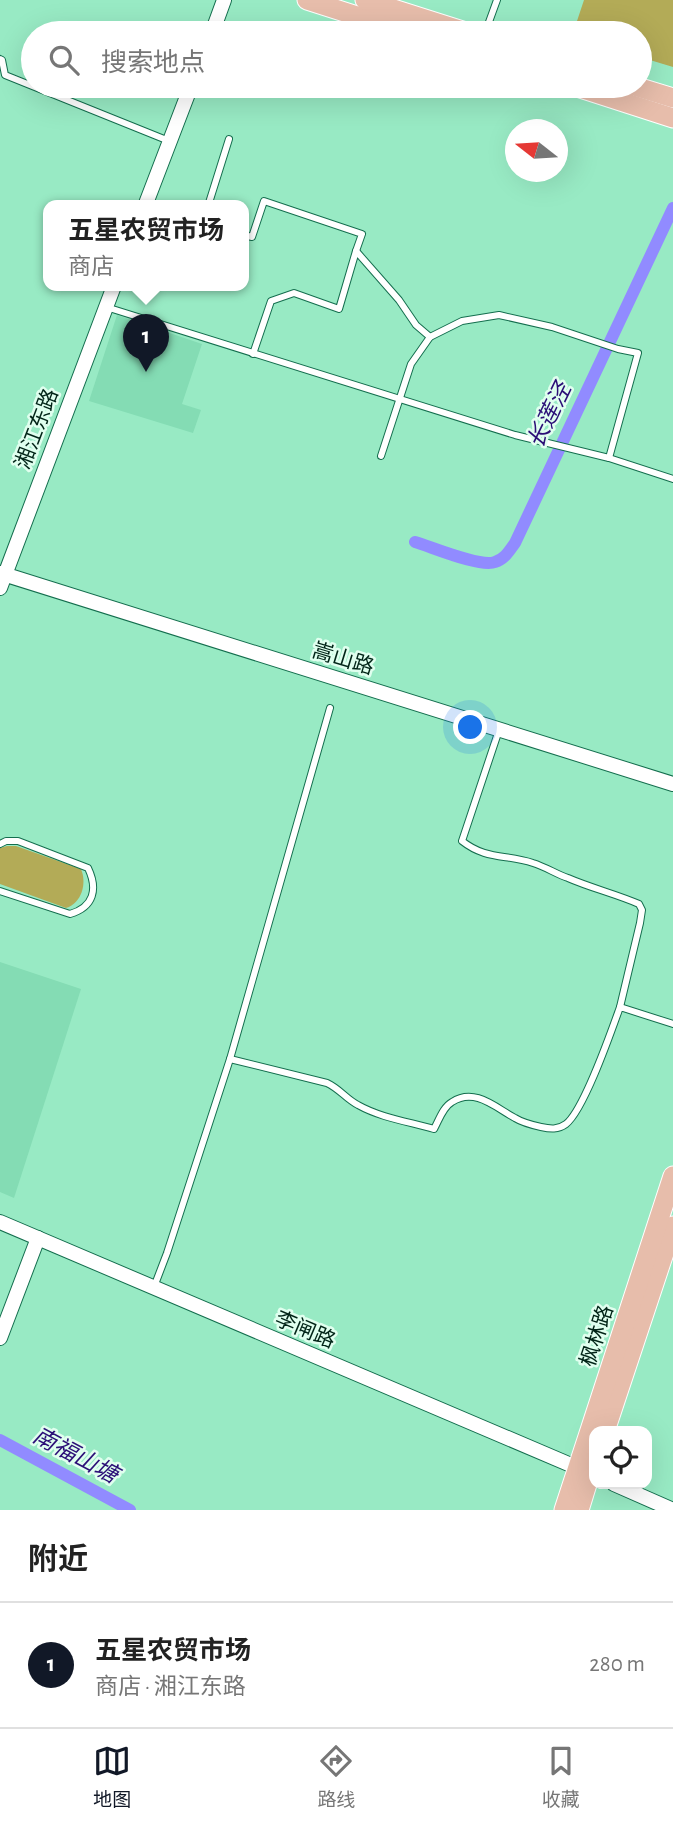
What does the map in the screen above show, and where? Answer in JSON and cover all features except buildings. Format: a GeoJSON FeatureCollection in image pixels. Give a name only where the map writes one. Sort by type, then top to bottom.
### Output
{"type":"FeatureCollection","features":[{"type":"Feature","properties":{"kind":"main road"},"geometry":{"type":"LineString","coordinates":[[307,0],[373,21]]}},
{"type":"Feature","properties":{"kind":"main road"},"geometry":{"type":"LineString","coordinates":[[365,0],[431,21]]}},
{"type":"Feature","properties":{"kind":"main road"},"geometry":{"type":"LineString","coordinates":[[652,92],[673,98]]}},
{"type":"Feature","properties":{"kind":"main road"},"geometry":{"type":"LineString","coordinates":[[611,98],[673,118]]}},
{"type":"Feature","properties":{"kind":"main road","name":"枫林路"},"geometry":{"type":"LineString","coordinates":[[602,1426],[673,1176]]}},
{"type":"Feature","properties":{"kind":"main road","name":"枫林路"},"geometry":{"type":"LineString","coordinates":[[607,1426],[673,1226]]}},
{"type":"Feature","properties":{"kind":"main road","name":"枫林路"},"geometry":{"type":"LineString","coordinates":[[564,1510],[589,1470]]}},
{"type":"Feature","properties":{"kind":"main road","name":"枫林路"},"geometry":{"type":"LineString","coordinates":[[579,1510],[589,1470]]}},
{"type":"Feature","properties":{"kind":"street"},"geometry":{"type":"LineString","coordinates":[[216,21],[224,0]]}},
{"type":"Feature","properties":{"kind":"street"},"geometry":{"type":"LineString","coordinates":[[147,200],[186,98]]}},
{"type":"Feature","properties":{"kind":"street","name":"湘江东路"},"geometry":{"type":"LineString","coordinates":[[1,579],[112,291]]}},
{"type":"Feature","properties":{"kind":"street","name":"嵩山路"},"geometry":{"type":"LineString","coordinates":[[1,579],[673,785]]}},
{"type":"Feature","properties":{"kind":"street","name":"李闸路"},"geometry":{"type":"LineString","coordinates":[[0,1222],[589,1470]]}},
{"type":"Feature","properties":{"kind":"street"},"geometry":{"type":"LineString","coordinates":[[0,1338],[38,1238]]}},
{"type":"Feature","properties":{"kind":"street"},"geometry":{"type":"LineString","coordinates":[[625,1489],[673,1510]]}},
{"type":"Feature","properties":{"kind":"lane"},"geometry":{"type":"LineString","coordinates":[[489,21],[497,0]]}},
{"type":"Feature","properties":{"kind":"lane"},"geometry":{"type":"LineString","coordinates":[[0,59],[5,75],[21,82]]}},
{"type":"Feature","properties":{"kind":"lane"},"geometry":{"type":"LineString","coordinates":[[61,98],[169,142]]}},
{"type":"Feature","properties":{"kind":"lane"},"geometry":{"type":"LineString","coordinates":[[210,200],[229,139]]}},
{"type":"Feature","properties":{"kind":"lane"},"geometry":{"type":"LineString","coordinates":[[249,236],[252,237],[264,201],[362,234],[339,309],[293,293],[271,302],[253,354]]}},
{"type":"Feature","properties":{"kind":"lane"},"geometry":{"type":"LineString","coordinates":[[356,251],[399,300],[416,325],[430,337]]}},
{"type":"Feature","properties":{"kind":"lane"},"geometry":{"type":"LineString","coordinates":[[106,307],[515,435],[609,458],[673,479]]}},
{"type":"Feature","properties":{"kind":"lane"},"geometry":{"type":"LineString","coordinates":[[381,456],[411,364],[430,337],[462,321],[499,315],[552,327],[638,353],[609,458]]}},
{"type":"Feature","properties":{"kind":"lane"},"geometry":{"type":"LineString","coordinates":[[153,1288],[167,1254],[230,1059],[330,708]]}},
{"type":"Feature","properties":{"kind":"lane"},"geometry":{"type":"LineString","coordinates":[[230,1059],[327,1083],[339,1088],[358,1105],[373,1112],[434,1129],[451,1102],[470,1097],[480,1098],[531,1125],[556,1129],[567,1123],[576,1112],[620,1007],[642,910],[639,904],[565,877],[548,868],[532,862],[473,850],[462,841],[499,730]]}},
{"type":"Feature","properties":{"kind":"lane"},"geometry":{"type":"LineString","coordinates":[[0,844],[18,841],[88,868],[93,885],[88,904],[80,911],[70,914],[0,891]]}},
{"type":"Feature","properties":{"kind":"lane"},"geometry":{"type":"LineString","coordinates":[[620,1007],[673,1024]]}},
{"type":"Feature","properties":{"kind":"shaded area"},"geometry":{"type":"Polygon","coordinates":[[[584,0],[673,0],[673,67],[652,61],[652,21],[577,21],[584,0]]]}},
{"type":"Feature","properties":{"kind":"shaded area"},"geometry":{"type":"Polygon","coordinates":[[[117,315],[202,344],[182,404],[201,410],[193,433],[89,401],[117,315]]]}},
{"type":"Feature","properties":{"kind":"shaded area"},"geometry":{"type":"Polygon","coordinates":[[[16,846],[81,869],[83,886],[76,902],[66,908],[0,884],[0,848],[16,846]]]}},
{"type":"Feature","properties":{"kind":"shaded area"},"geometry":{"type":"Polygon","coordinates":[[[0,962],[81,989],[14,1198],[0,1192],[0,962]]]}},
{"type":"Feature","properties":{"kind":"waterway","name":"长莲泾"},"geometry":{"type":"LineString","coordinates":[[415,542],[456,556],[488,563],[502,559],[509,552],[673,208]]}},
{"type":"Feature","properties":{"kind":"waterway","name":"南福山塘"},"geometry":{"type":"LineString","coordinates":[[0,1440],[130,1510]]}},
{"type":"Feature","properties":{"kind":"place","name":"五星农贸市场"},"geometry":{"type":"Point","coordinates":[146,372]}}]}
